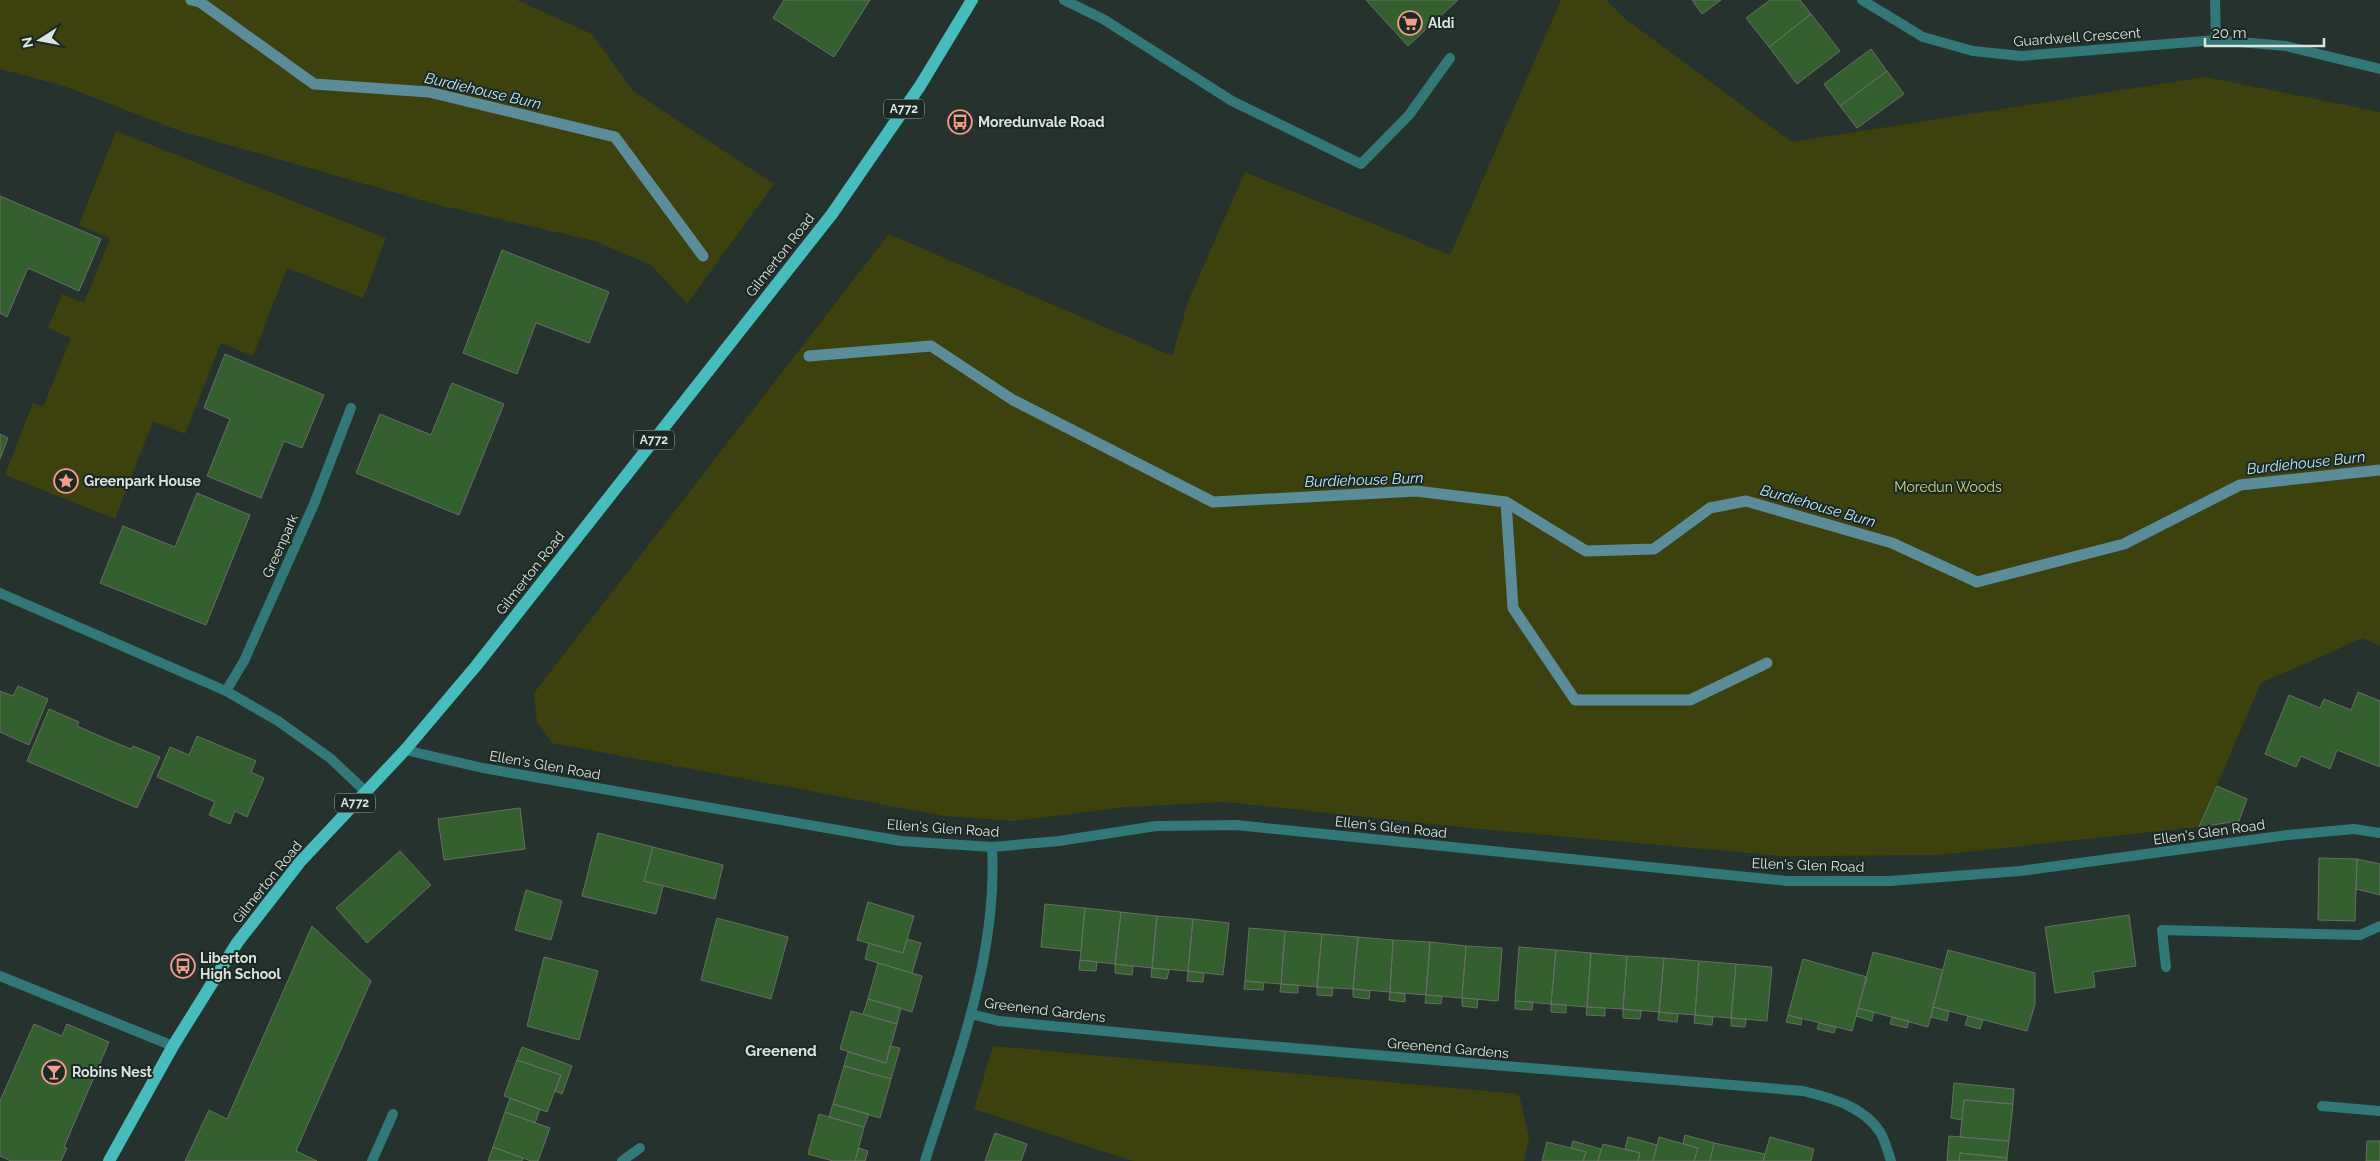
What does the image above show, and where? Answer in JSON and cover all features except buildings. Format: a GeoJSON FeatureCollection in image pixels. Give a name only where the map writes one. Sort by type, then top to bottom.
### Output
{"type":"FeatureCollection","features":[{"type":"Feature","properties":{"kind":"main road","name":"Gilmerton Road"},"geometry":{"type":"LineString","coordinates":[[109,1161],[173,1046],[238,943],[300,862],[405,750],[476,666],[832,214],[920,86],[972,0]]}},
{"type":"Feature","properties":{"kind":"street"},"geometry":{"type":"LineString","coordinates":[[1064,0],[1103,19],[1232,101],[1361,164],[1409,115],[1450,58]]}},
{"type":"Feature","properties":{"kind":"street","name":"Guardwell Crescent"},"geometry":{"type":"LineString","coordinates":[[1862,0],[1923,37],[1973,51],[2021,56],[2216,40],[2286,46],[2380,68]]}},
{"type":"Feature","properties":{"kind":"street"},"geometry":{"type":"LineString","coordinates":[[2216,0],[2216,40]]}},
{"type":"Feature","properties":{"kind":"street","name":"Greenpark"},"geometry":{"type":"LineString","coordinates":[[226,691],[244,661],[314,504],[351,408]]}},
{"type":"Feature","properties":{"kind":"street"},"geometry":{"type":"LineString","coordinates":[[0,593],[226,691],[278,721],[330,758],[366,791]]}},
{"type":"Feature","properties":{"kind":"street","name":"Ellen's Glen Road"},"geometry":{"type":"LineString","coordinates":[[405,750],[483,768],[901,841],[992,847],[1059,841],[1156,826],[1236,825],[1787,881],[1890,881],[2020,871],[2288,835],[2354,829],[2380,833]]}},
{"type":"Feature","properties":{"kind":"street","name":"Greenend Gardens"},"geometry":{"type":"LineString","coordinates":[[925,1161],[971,1014],[991,913],[992,847]]}},
{"type":"Feature","properties":{"kind":"street"},"geometry":{"type":"LineString","coordinates":[[2166,967],[2162,930],[2360,935],[2380,926]]}},
{"type":"Feature","properties":{"kind":"street"},"geometry":{"type":"LineString","coordinates":[[0,976],[173,1046]]}},
{"type":"Feature","properties":{"kind":"street","name":"Greenend Gardens"},"geometry":{"type":"LineString","coordinates":[[971,1014],[999,1021],[1202,1040],[1803,1091],[1834,1099],[1861,1112],[1880,1132],[1891,1161]]}},
{"type":"Feature","properties":{"kind":"street"},"geometry":{"type":"LineString","coordinates":[[2322,1106],[2380,1111]]}},
{"type":"Feature","properties":{"kind":"street"},"geometry":{"type":"LineString","coordinates":[[372,1161],[393,1114]]}},
{"type":"Feature","properties":{"kind":"street"},"geometry":{"type":"LineString","coordinates":[[622,1161],[640,1148]]}},
{"type":"Feature","properties":{"kind":"green space"},"geometry":{"type":"Polygon","coordinates":[[[0,0],[517,0],[592,34],[633,91],[774,184],[687,304],[651,265],[595,241],[438,205],[180,131],[64,86],[0,69],[0,0]]]}},
{"type":"Feature","properties":{"kind":"green space","name":"Moredun Woods"},"geometry":{"type":"Polygon","coordinates":[[[1561,0],[1606,0],[1624,18],[1792,142],[2205,77],[2380,112],[2380,646],[2363,638],[2261,683],[2199,827],[1937,855],[1783,856],[1469,828],[1225,802],[1126,807],[1014,821],[944,816],[552,743],[537,721],[534,693],[889,234],[1172,356],[1189,299],[1245,172],[1450,255],[1561,0]]]}},
{"type":"Feature","properties":{"kind":"green space"},"geometry":{"type":"Polygon","coordinates":[[[116,131],[386,238],[363,298],[287,268],[253,356],[221,343],[185,434],[153,421],[115,519],[5,475],[33,403],[43,407],[71,338],[48,328],[62,294],[84,303],[110,238],[79,225],[116,131]]]}},
{"type":"Feature","properties":{"kind":"green space"},"geometry":{"type":"Polygon","coordinates":[[[993,1046],[1519,1094],[1529,1137],[1524,1161],[1133,1161],[974,1109],[993,1046]]]}},
{"type":"Feature","properties":{"kind":"waterway","name":"Burdiehouse Burn"},"geometry":{"type":"LineString","coordinates":[[191,0],[200,2],[314,84],[429,92],[615,137],[703,256]]}},
{"type":"Feature","properties":{"kind":"waterway","name":"Burdiehouse Burn"},"geometry":{"type":"LineString","coordinates":[[809,356],[931,346],[1013,400],[1213,502],[1416,491],[1506,502],[1586,551],[1654,549],[1710,508],[1746,501],[1892,543],[1977,582],[2124,544],[2240,485],[2380,470]]}},
{"type":"Feature","properties":{"kind":"waterway"},"geometry":{"type":"LineString","coordinates":[[1506,502],[1513,608],[1575,700],[1690,700],[1767,663]]}},
{"type":"Feature","properties":{"kind":"place","name":"Aldi"},"geometry":{"type":"Point","coordinates":[1410,23]}},
{"type":"Feature","properties":{"kind":"place","name":"Moredunvale Road"},"geometry":{"type":"Point","coordinates":[960,122]}},
{"type":"Feature","properties":{"kind":"place","name":"Greenpark House"},"geometry":{"type":"Point","coordinates":[66,481]}},
{"type":"Feature","properties":{"kind":"place","name":"Liberton High School"},"geometry":{"type":"Point","coordinates":[183,966]}},
{"type":"Feature","properties":{"kind":"place","name":"Robins Nest"},"geometry":{"type":"Point","coordinates":[54,1072]}},
{"type":"Feature","properties":{"kind":"district","name":"Greenend"},"geometry":{"type":"Point","coordinates":[781,1051]}}]}
